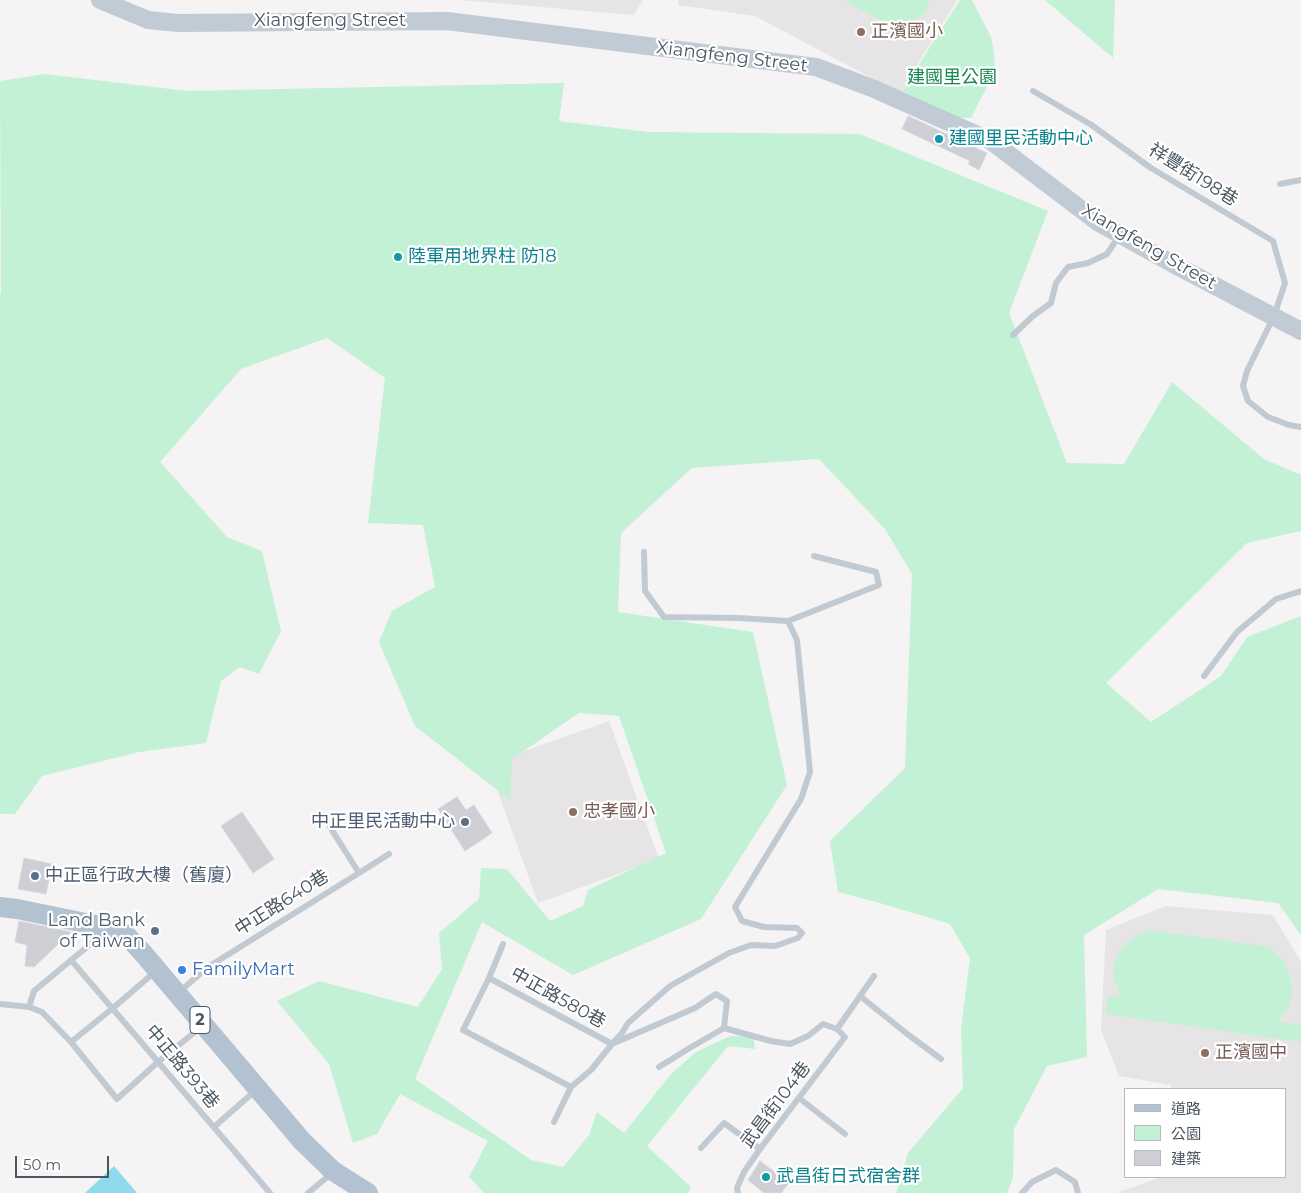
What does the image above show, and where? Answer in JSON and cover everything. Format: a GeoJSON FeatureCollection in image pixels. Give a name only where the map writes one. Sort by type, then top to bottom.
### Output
{"type":"FeatureCollection","features":[{"type":"Feature","properties":{"kind":"main road","name":"2"},"geometry":{"type":"LineString","coordinates":[[0,907],[17,908],[110,928],[120,931],[128,937],[302,1141],[333,1171],[368,1193]]}},
{"type":"Feature","properties":{"kind":"street","name":"Xiangfeng Street"},"geometry":{"type":"LineString","coordinates":[[100,0],[148,20],[178,23],[447,21],[816,67],[872,88],[991,141],[1099,223],[1301,331]]}},
{"type":"Feature","properties":{"kind":"lane","name":"祥豐街198巷"},"geometry":{"type":"LineString","coordinates":[[1033,91],[1090,124],[1151,168],[1273,241],[1285,283],[1274,316],[1247,371],[1243,386],[1248,401],[1268,417],[1289,425],[1301,427]]}},
{"type":"Feature","properties":{"kind":"lane"},"geometry":{"type":"LineString","coordinates":[[1280,184],[1301,180]]}},
{"type":"Feature","properties":{"kind":"lane"},"geometry":{"type":"LineString","coordinates":[[1013,335],[1033,316],[1051,303],[1056,282],[1068,267],[1088,263],[1107,254],[1120,234]]}},
{"type":"Feature","properties":{"kind":"lane"},"geometry":{"type":"LineString","coordinates":[[644,552],[645,591],[664,617],[788,621],[879,585],[876,572],[814,556]]}},
{"type":"Feature","properties":{"kind":"lane"},"geometry":{"type":"LineString","coordinates":[[1204,676],[1237,632],[1276,599],[1301,591]]}},
{"type":"Feature","properties":{"kind":"lane"},"geometry":{"type":"LineString","coordinates":[[554,1122],[571,1087],[591,1070],[622,1034],[628,1023],[670,986],[729,953],[751,945],[775,946],[798,938],[802,933],[797,928],[764,927],[742,921],[735,907],[801,799],[810,772],[797,640],[788,621]]}},
{"type":"Feature","properties":{"kind":"lane"},"geometry":{"type":"LineString","coordinates":[[330,826],[360,873]]}},
{"type":"Feature","properties":{"kind":"lane","name":"中正路640巷"},"geometry":{"type":"LineString","coordinates":[[178,994],[208,967],[389,854]]}},
{"type":"Feature","properties":{"kind":"lane"},"geometry":{"type":"LineString","coordinates":[[29,1007],[34,991],[110,928]]}},
{"type":"Feature","properties":{"kind":"lane","name":"中正路580巷"},"geometry":{"type":"LineString","coordinates":[[503,944],[489,978],[463,1030],[571,1087]]}},
{"type":"Feature","properties":{"kind":"lane","name":"中正路393巷"},"geometry":{"type":"LineString","coordinates":[[71,960],[270,1193]]}},
{"type":"Feature","properties":{"kind":"lane"},"geometry":{"type":"LineString","coordinates":[[71,1042],[157,970]]}},
{"type":"Feature","properties":{"kind":"lane"},"geometry":{"type":"LineString","coordinates":[[659,1067],[724,1028],[771,1041],[790,1044],[808,1036],[823,1024],[837,1029],[874,976]]}},
{"type":"Feature","properties":{"kind":"lane","name":"中正路580巷"},"geometry":{"type":"LineString","coordinates":[[489,978],[612,1044]]}},
{"type":"Feature","properties":{"kind":"lane"},"geometry":{"type":"LineString","coordinates":[[612,1044],[696,1008],[716,994],[727,1001],[724,1028]]}},
{"type":"Feature","properties":{"kind":"lane"},"geometry":{"type":"LineString","coordinates":[[860,996],[941,1059]]}},
{"type":"Feature","properties":{"kind":"lane"},"geometry":{"type":"LineString","coordinates":[[0,1004],[29,1007],[42,1012],[71,1042],[117,1099],[158,1062],[204,1025]]}},
{"type":"Feature","properties":{"kind":"lane","name":"武昌街104巷"},"geometry":{"type":"LineString","coordinates":[[738,1193],[737,1188],[760,1148],[845,1037],[837,1029]]}},
{"type":"Feature","properties":{"kind":"lane"},"geometry":{"type":"LineString","coordinates":[[214,1127],[257,1089]]}},
{"type":"Feature","properties":{"kind":"lane"},"geometry":{"type":"LineString","coordinates":[[799,1098],[845,1134]]}},
{"type":"Feature","properties":{"kind":"lane"},"geometry":{"type":"LineString","coordinates":[[701,1148],[724,1123],[760,1148]]}},
{"type":"Feature","properties":{"kind":"lane"},"geometry":{"type":"LineString","coordinates":[[1022,1193],[1032,1182],[1056,1170],[1075,1182],[1078,1193]]}},
{"type":"Feature","properties":{"kind":"lane"},"geometry":{"type":"LineString","coordinates":[[308,1193],[333,1171]]}},
{"type":"Feature","properties":{"kind":"shaded area"},"geometry":{"type":"Polygon","coordinates":[[[460,0],[643,0],[634,15],[460,0]]]}},
{"type":"Feature","properties":{"kind":"shaded area","name":"正濱國小"},"geometry":{"type":"Polygon","coordinates":[[[679,0],[957,0],[900,93],[755,16],[678,5],[679,0]]]}},
{"type":"Feature","properties":{"kind":"shaded area","name":"忠孝國小"},"geometry":{"type":"Polygon","coordinates":[[[609,721],[659,859],[538,903],[488,764],[609,721]]]}},
{"type":"Feature","properties":{"kind":"shaded area","name":"正濱國中"},"geometry":{"type":"Polygon","coordinates":[[[1166,906],[1273,915],[1301,962],[1301,1193],[1117,1193],[1157,1178],[1286,1178],[1286,1088],[1171,1088],[1171,1085],[1119,1076],[1101,1030],[1106,930],[1166,906]]]}},
{"type":"Feature","properties":{"kind":"green space"},"geometry":{"type":"Polygon","coordinates":[[[844,0],[930,0],[923,15],[913,20],[919,24],[911,37],[844,0]]]}},
{"type":"Feature","properties":{"kind":"green space","name":"建國里公園"},"geometry":{"type":"Polygon","coordinates":[[[960,0],[972,0],[991,37],[994,52],[995,71],[971,118],[954,118],[902,91],[960,0]]]}},
{"type":"Feature","properties":{"kind":"green space"},"geometry":{"type":"Polygon","coordinates":[[[1045,0],[1115,0],[1113,58],[1045,0]]]}},
{"type":"Feature","properties":{"kind":"green space"},"geometry":{"type":"Polygon","coordinates":[[[45,74],[187,91],[564,83],[559,121],[648,132],[860,134],[1048,211],[1009,313],[1067,463],[1124,464],[1172,382],[1264,459],[1301,475],[1301,531],[1247,543],[1106,683],[1151,722],[1221,676],[1247,637],[1301,616],[1301,935],[1278,903],[1158,889],[1084,935],[1087,1057],[1047,1066],[1014,1129],[1013,1178],[1007,1193],[896,1193],[908,1153],[963,1088],[961,1029],[970,958],[950,924],[838,892],[830,841],[905,768],[912,574],[885,529],[819,459],[692,468],[621,533],[618,612],[753,632],[787,785],[701,919],[573,975],[482,922],[415,1079],[531,1160],[563,1167],[589,1135],[597,1112],[624,1133],[671,1074],[696,1052],[730,1036],[753,1036],[755,1049],[728,1046],[647,1146],[691,1187],[688,1193],[484,1193],[469,1177],[488,1141],[400,1094],[377,1134],[353,1143],[329,1064],[277,1001],[319,981],[418,1007],[442,969],[439,933],[479,899],[481,868],[507,869],[550,921],[583,906],[588,890],[666,853],[619,716],[579,713],[512,759],[510,800],[415,726],[379,642],[392,611],[435,587],[423,525],[368,523],[385,378],[327,338],[241,369],[160,462],[227,537],[262,551],[281,631],[259,674],[240,667],[221,681],[206,743],[139,752],[42,776],[15,814],[0,814],[0,81],[45,74]]]}},
{"type":"Feature","properties":{"kind":"green space"},"geometry":{"type":"Polygon","coordinates":[[[1147,931],[1264,946],[1271,949],[1283,960],[1292,988],[1292,996],[1288,1008],[1277,1022],[1301,1024],[1301,1042],[1106,1014],[1108,996],[1120,997],[1113,974],[1116,958],[1119,952],[1132,939],[1138,934],[1147,931]]]}},
{"type":"Feature","properties":{"kind":"water"},"geometry":{"type":"Polygon","coordinates":[[[114,1166],[137,1193],[85,1193],[114,1166]]]}},
{"type":"Feature","properties":{"kind":"building","name":"建國里民活動中心"},"geometry":{"type":"Polygon","coordinates":[[[908,116],[987,153],[979,170],[968,164],[970,161],[902,129],[908,116]]]}},
{"type":"Feature","properties":{"kind":"building","name":"中正里民活動中心"},"geometry":{"type":"Polygon","coordinates":[[[457,797],[466,810],[474,805],[492,833],[465,851],[438,809],[457,797]]]}},
{"type":"Feature","properties":{"kind":"building"},"geometry":{"type":"Polygon","coordinates":[[[242,812],[274,859],[253,873],[221,826],[242,812]]]}},
{"type":"Feature","properties":{"kind":"building","name":"中正區行政大樓（舊廈）"},"geometry":{"type":"Polygon","coordinates":[[[24,858],[52,864],[46,894],[18,889],[24,858]]]}},
{"type":"Feature","properties":{"kind":"building"},"geometry":{"type":"Polygon","coordinates":[[[19,921],[71,932],[34,967],[25,966],[27,945],[15,942],[19,921]]]}},
{"type":"Feature","properties":{"kind":"building","name":"武昌街日式宿舍群"},"geometry":{"type":"Polygon","coordinates":[[[760,1161],[789,1183],[781,1193],[764,1193],[748,1180],[760,1161]]]}},
{"type":"Feature","properties":{"kind":"place","name":"正濱國小"},"geometry":{"type":"Point","coordinates":[861,32]}},
{"type":"Feature","properties":{"kind":"place","name":"建國里民活動中心"},"geometry":{"type":"Point","coordinates":[939,139]}},
{"type":"Feature","properties":{"kind":"place","name":"陸軍用地界柱 防18"},"geometry":{"type":"Point","coordinates":[398,257]}},
{"type":"Feature","properties":{"kind":"place","name":"忠孝國小"},"geometry":{"type":"Point","coordinates":[573,812]}},
{"type":"Feature","properties":{"kind":"place","name":"中正里民活動中心"},"geometry":{"type":"Point","coordinates":[465,822]}},
{"type":"Feature","properties":{"kind":"place","name":"中正區行政大樓（舊廈）"},"geometry":{"type":"Point","coordinates":[35,876]}},
{"type":"Feature","properties":{"kind":"place","name":"Land Bank of Taiwan"},"geometry":{"type":"Point","coordinates":[155,931]}},
{"type":"Feature","properties":{"kind":"place","name":"FamilyMart"},"geometry":{"type":"Point","coordinates":[182,970]}},
{"type":"Feature","properties":{"kind":"place","name":"正濱國中"},"geometry":{"type":"Point","coordinates":[1205,1053]}},
{"type":"Feature","properties":{"kind":"place","name":"武昌街日式宿舍群"},"geometry":{"type":"Point","coordinates":[766,1177]}}]}
